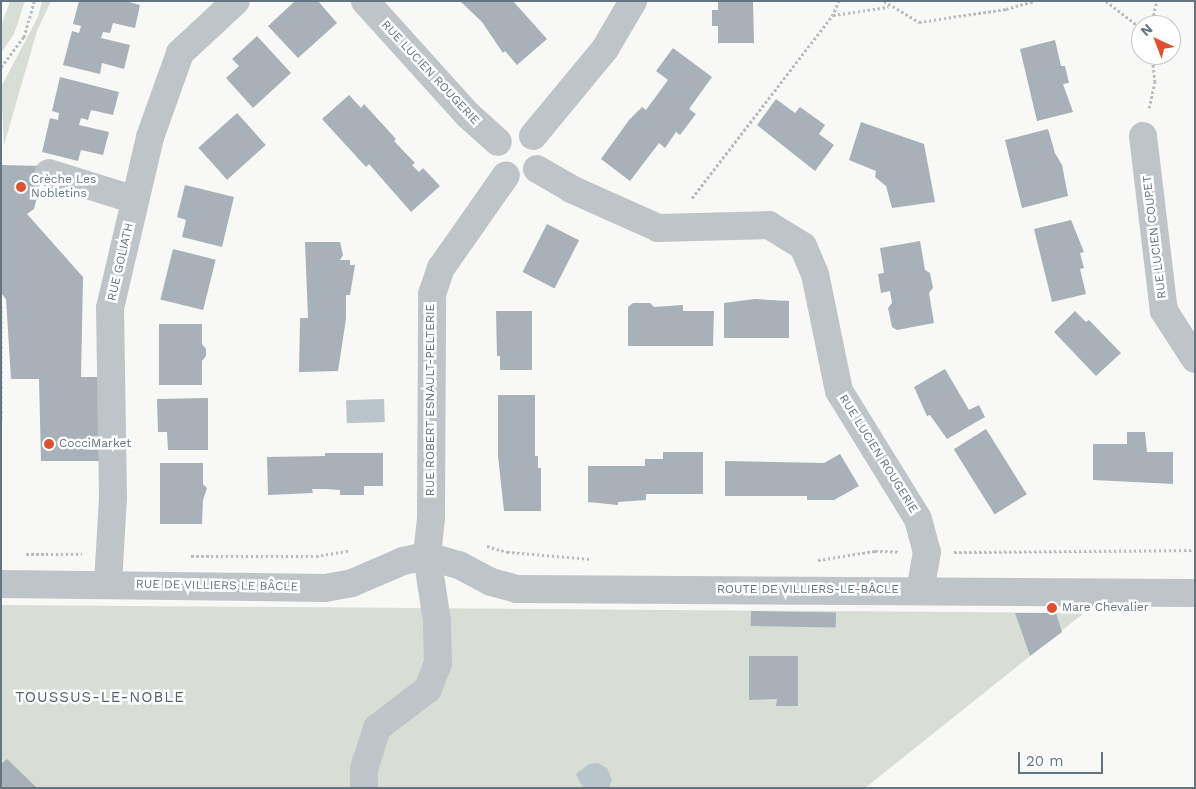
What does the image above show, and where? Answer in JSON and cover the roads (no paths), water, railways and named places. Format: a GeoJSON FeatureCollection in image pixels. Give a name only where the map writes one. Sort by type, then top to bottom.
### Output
{"type":"FeatureCollection","features":[{"type":"Feature","properties":{"kind":"street","name":"RUE GOLIATH"},"geometry":{"type":"LineString","coordinates":[[108,584],[113,498],[110,308],[141,171],[180,53],[236,1]]}},
{"type":"Feature","properties":{"kind":"street","name":"RUE LUCIEN ROUGERIE"},"geometry":{"type":"LineString","coordinates":[[365,1],[468,115],[498,142]]}},
{"type":"Feature","properties":{"kind":"street"},"geometry":{"type":"LineString","coordinates":[[533,136],[605,49],[633,1]]}},
{"type":"Feature","properties":{"kind":"street"},"geometry":{"type":"LineString","coordinates":[[519,131],[533,136],[541,146],[542,156],[537,169],[527,177],[518,179],[506,175],[496,164],[494,154],[498,142],[510,132],[519,131]]}},
{"type":"Feature","properties":{"kind":"street","name":"RUE LUCIEN COUPET"},"geometry":{"type":"LineString","coordinates":[[1143,136],[1164,311],[1195,359]]}},
{"type":"Feature","properties":{"kind":"street","name":"RUE LUCIEN ROUGERIE"},"geometry":{"type":"LineString","coordinates":[[537,169],[571,189],[658,228],[678,230],[769,225],[803,246],[815,274],[839,391],[918,519],[927,552],[920,590]]}},
{"type":"Feature","properties":{"kind":"street"},"geometry":{"type":"LineString","coordinates":[[49,173],[135,200]]}},
{"type":"Feature","properties":{"kind":"street","name":"RUE ROBERT ESNAULT-PELTERIE"},"geometry":{"type":"LineString","coordinates":[[364,788],[364,770],[377,728],[428,689],[438,662],[437,620],[426,556],[431,517],[432,294],[441,268],[506,175]]}},
{"type":"Feature","properties":{"kind":"street","name":"RUE DE VILLIERS LE BÂCLE"},"geometry":{"type":"LineString","coordinates":[[1,584],[325,588],[352,583],[403,561],[426,556]]}},
{"type":"Feature","properties":{"kind":"street","name":"ROUTE DE VILLIERS-LE-BÂCLE"},"geometry":{"type":"LineString","coordinates":[[426,556],[459,566],[491,582],[517,589],[1195,593]]}},
{"type":"Feature","properties":{"kind":"place","name":"Crèche Les Nobletins"},"geometry":{"type":"Point","coordinates":[21,187]}},
{"type":"Feature","properties":{"kind":"place","name":"CocciMarket"},"geometry":{"type":"Point","coordinates":[49,444]}},
{"type":"Feature","properties":{"kind":"place","name":"Mare Chevalier"},"geometry":{"type":"Point","coordinates":[1052,608]}},
{"type":"Feature","properties":{"kind":"district","name":"TOUSSUS-LE-NOBLE"},"geometry":{"type":"Point","coordinates":[100,698]}}]}
